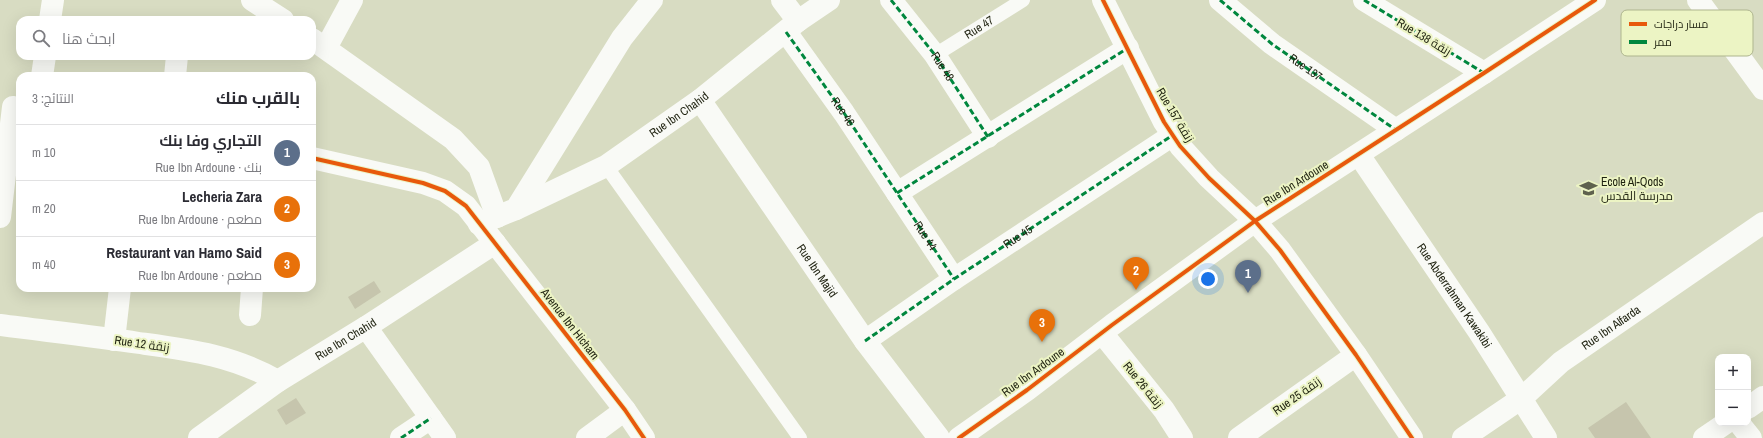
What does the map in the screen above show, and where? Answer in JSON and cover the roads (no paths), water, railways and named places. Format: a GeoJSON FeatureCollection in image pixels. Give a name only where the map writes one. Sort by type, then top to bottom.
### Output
{"type":"FeatureCollection","features":[{"type":"Feature","properties":{"kind":"street"},"geometry":{"type":"LineString","coordinates":[[51,16],[53,0]]}},
{"type":"Feature","properties":{"kind":"street"},"geometry":{"type":"LineString","coordinates":[[252,0],[277,16]]}},
{"type":"Feature","properties":{"kind":"street"},"geometry":{"type":"LineString","coordinates":[[352,0],[319,43],[453,140],[479,167],[497,217]]}},
{"type":"Feature","properties":{"kind":"street"},"geometry":{"type":"LineString","coordinates":[[497,217],[622,38],[652,0]]}},
{"type":"Feature","properties":{"kind":"street","name":"Rue 46"},"geometry":{"type":"LineString","coordinates":[[782,0],[792,26],[844,113],[897,193]]}},
{"type":"Feature","properties":{"kind":"street","name":"Rue Ibn Chahid"},"geometry":{"type":"LineString","coordinates":[[497,217],[606,166],[700,100],[792,26],[829,0]]}},
{"type":"Feature","properties":{"kind":"street","name":"Rue 48"},"geometry":{"type":"LineString","coordinates":[[892,0],[935,55],[988,137]]}},
{"type":"Feature","properties":{"kind":"street","name":"Rue 157 زنقة"},"geometry":{"type":"LineString","coordinates":[[1103,0],[1155,104],[1173,135],[1190,158],[1204,173],[1255,221],[1303,279],[1412,438]]}},
{"type":"Feature","properties":{"kind":"street","name":"Rue 137"},"geometry":{"type":"LineString","coordinates":[[1220,0],[1272,44],[1396,130]]}},
{"type":"Feature","properties":{"kind":"street","name":"Rue 138 زنقة"},"geometry":{"type":"LineString","coordinates":[[1364,0],[1484,73]]}},
{"type":"Feature","properties":{"kind":"street","name":"Rue Ibn Ardoune"},"geometry":{"type":"LineString","coordinates":[[959,438],[1027,390],[1255,221],[1359,155],[1595,0]]}},
{"type":"Feature","properties":{"kind":"street"},"geometry":{"type":"LineString","coordinates":[[1698,0],[1705,10]]}},
{"type":"Feature","properties":{"kind":"street"},"geometry":{"type":"LineString","coordinates":[[897,193],[1128,48]]}},
{"type":"Feature","properties":{"kind":"street"},"geometry":{"type":"LineString","coordinates":[[1739,56],[1763,89]]}},
{"type":"Feature","properties":{"kind":"street"},"geometry":{"type":"LineString","coordinates":[[43,72],[44,60]]}},
{"type":"Feature","properties":{"kind":"street"},"geometry":{"type":"LineString","coordinates":[[175,72],[177,60]]}},
{"type":"Feature","properties":{"kind":"street","name":"Rue Ibn Majid"},"geometry":{"type":"LineString","coordinates":[[700,100],[864,341],[938,438]]}},
{"type":"Feature","properties":{"kind":"street"},"geometry":{"type":"LineString","coordinates":[[0,217],[11,107]]}},
{"type":"Feature","properties":{"kind":"street","name":"Rue 45"},"geometry":{"type":"LineString","coordinates":[[864,341],[954,279],[1173,135]]}},
{"type":"Feature","properties":{"kind":"street","name":"Rue Abderrahman Kawakibi"},"geometry":{"type":"LineString","coordinates":[[1359,155],[1522,398],[1546,438]]}},
{"type":"Feature","properties":{"kind":"street","name":"Avenue Ibn Hicham"},"geometry":{"type":"LineString","coordinates":[[316,159],[423,183],[445,191],[466,206],[497,217],[495,244],[625,410],[644,438]]}},
{"type":"Feature","properties":{"kind":"street","name":"Rue 44"},"geometry":{"type":"LineString","coordinates":[[897,193],[954,279]]}},
{"type":"Feature","properties":{"kind":"street","name":"Rue Ibn Alfarda"},"geometry":{"type":"LineString","coordinates":[[1463,438],[1522,398],[1561,362],[1763,223]]}},
{"type":"Feature","properties":{"kind":"street","name":"Rue Ibn Chahid"},"geometry":{"type":"LineString","coordinates":[[199,438],[278,381],[366,327],[495,244]]}},
{"type":"Feature","properties":{"kind":"street"},"geometry":{"type":"LineString","coordinates":[[114,340],[120,292]]}},
{"type":"Feature","properties":{"kind":"street"},"geometry":{"type":"LineString","coordinates":[[250,315],[252,292]]}},
{"type":"Feature","properties":{"kind":"street","name":"Rue 12 زنقة"},"geometry":{"type":"LineString","coordinates":[[0,325],[114,340],[220,357],[242,363],[259,370],[278,381]]}},
{"type":"Feature","properties":{"kind":"street"},"geometry":{"type":"LineString","coordinates":[[366,327],[445,438]]}},
{"type":"Feature","properties":{"kind":"street","name":"Rue 26 زنقة"},"geometry":{"type":"LineString","coordinates":[[1102,333],[1164,410],[1182,438]]}},
{"type":"Feature","properties":{"kind":"street","name":"Rue 25 زنقة"},"geometry":{"type":"LineString","coordinates":[[1239,438],[1356,355]]}},
{"type":"Feature","properties":{"kind":"street"},"geometry":{"type":"LineString","coordinates":[[1751,406],[1763,397]]}},
{"type":"Feature","properties":{"kind":"street"},"geometry":{"type":"LineString","coordinates":[[586,438],[625,410]]}},
{"type":"Feature","properties":{"kind":"street"},"geometry":{"type":"LineString","coordinates":[[401,438],[431,418]]}},
{"type":"Feature","properties":{"kind":"street"},"geometry":{"type":"LineString","coordinates":[[1704,438],[1722,426]]}},
{"type":"Feature","properties":{"kind":"street"},"geometry":{"type":"LineString","coordinates":[[1741,426],[1750,438]]}},
{"type":"Feature","properties":{"kind":"lane","name":"Rue 47"},"geometry":{"type":"LineString","coordinates":[[935,55],[1023,0]]}},
{"type":"Feature","properties":{"kind":"lane"},"geometry":{"type":"LineString","coordinates":[[606,166],[800,438]]}},
{"type":"Feature","properties":{"kind":"place","name":"Ecole Al-Qods مدرسة القدس"},"geometry":{"type":"Point","coordinates":[1588,189]}},
{"type":"Feature","properties":{"kind":"place","name":"Lecheria Zara"},"geometry":{"type":"Point","coordinates":[1136,290]}},
{"type":"Feature","properties":{"kind":"place","name":"التجاري وفا بنك"},"geometry":{"type":"Point","coordinates":[1248,293]}},
{"type":"Feature","properties":{"kind":"place","name":"Restaurant van Hamo Said"},"geometry":{"type":"Point","coordinates":[1042,342]}}]}
